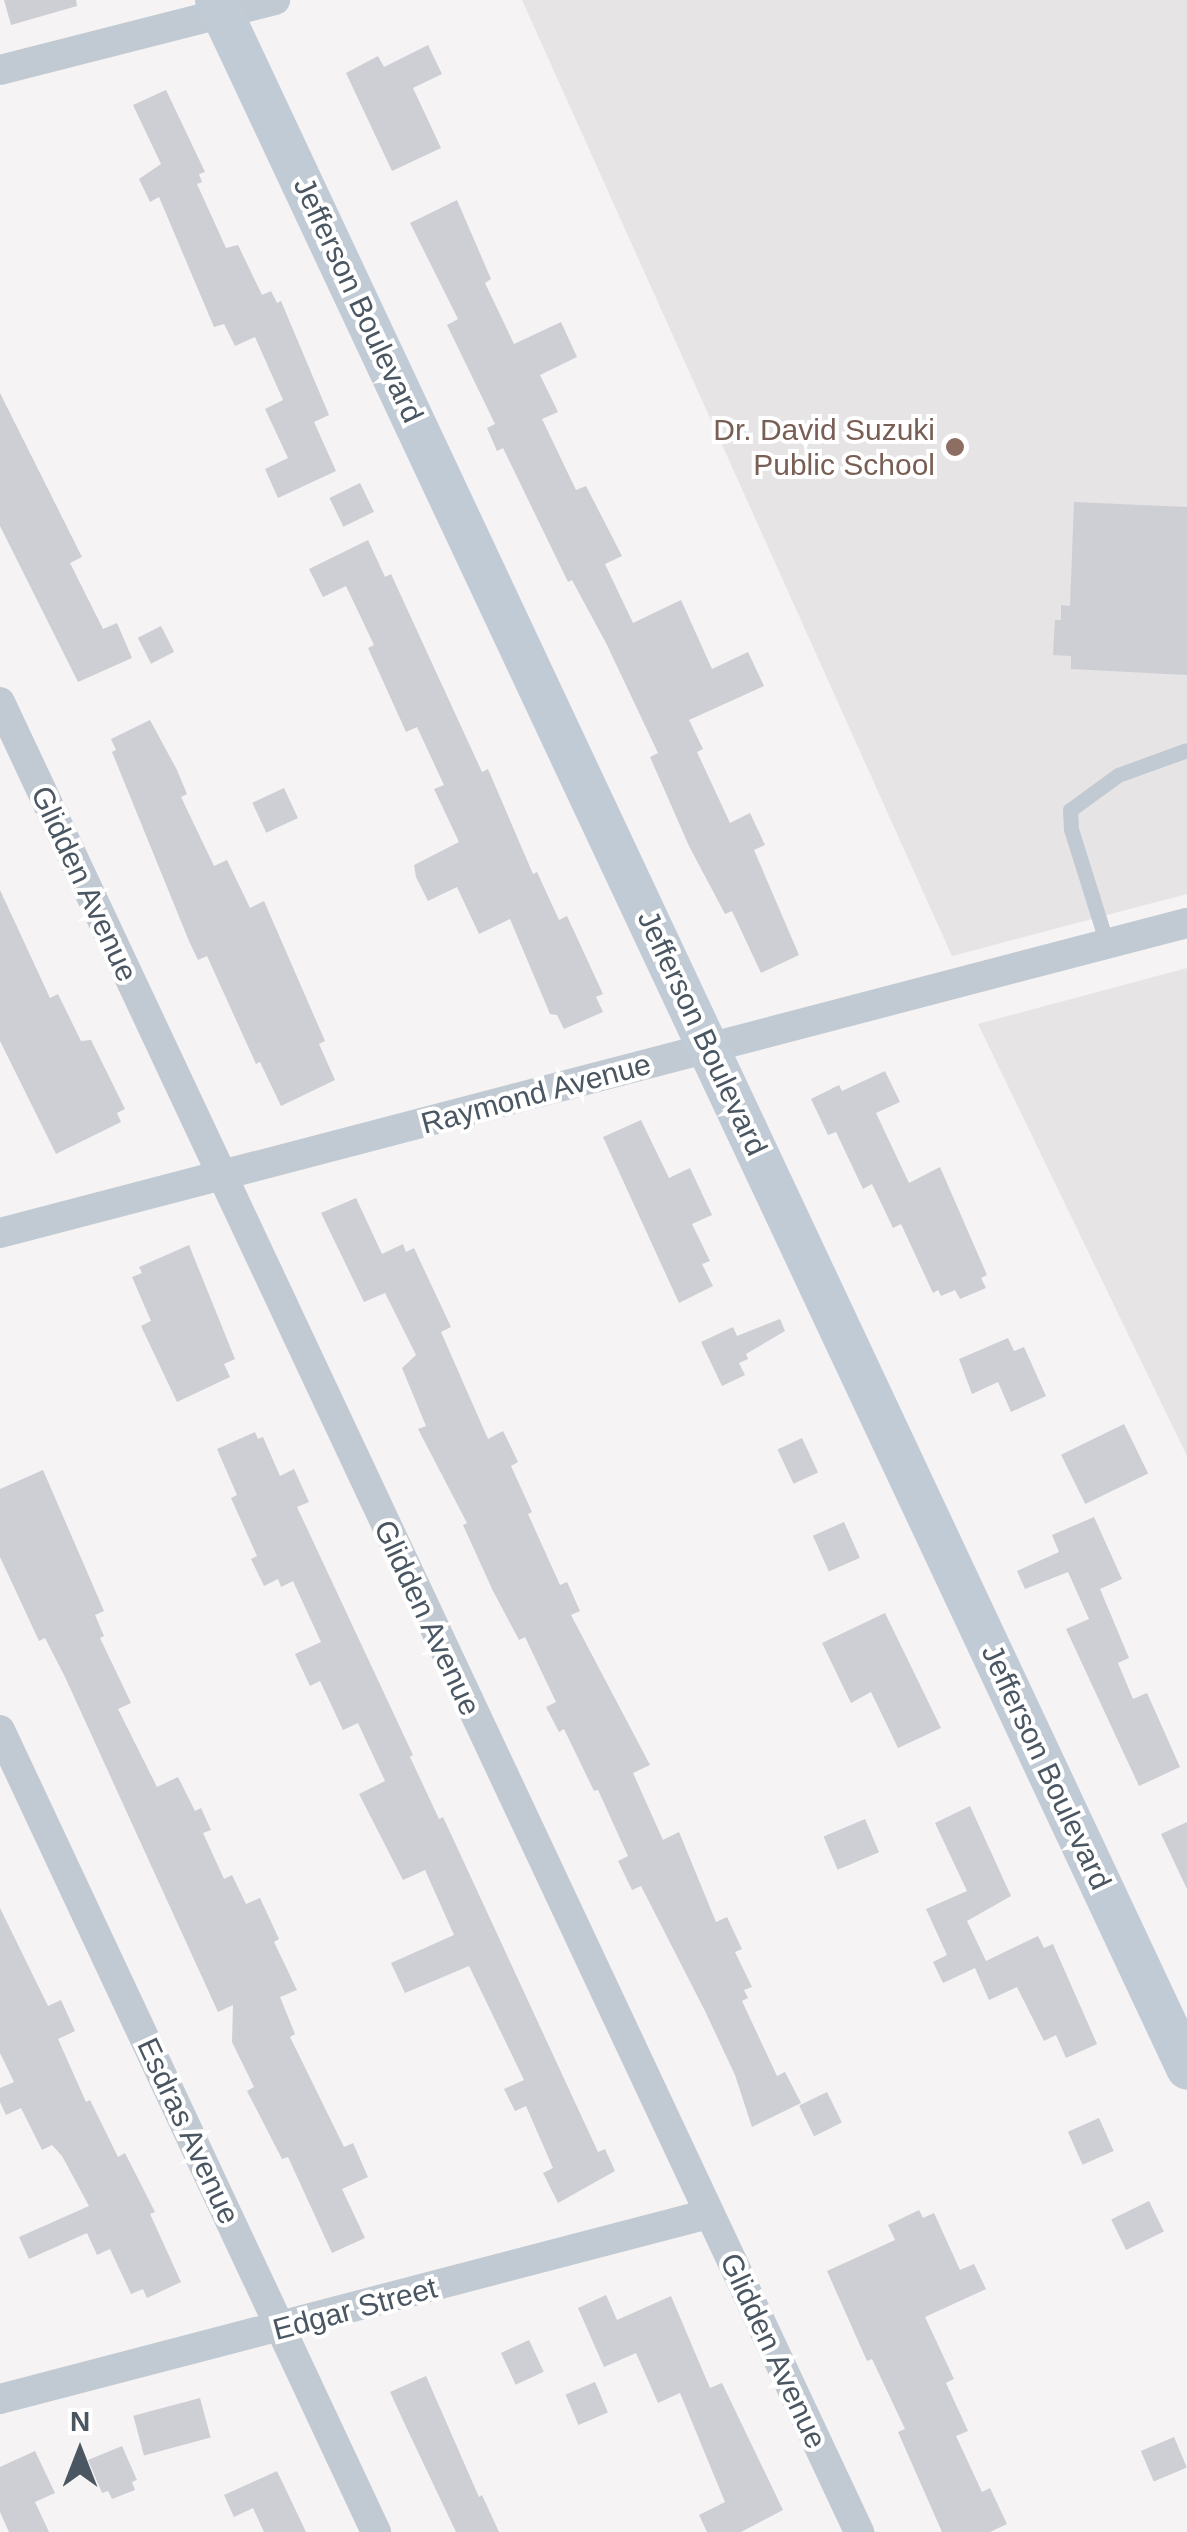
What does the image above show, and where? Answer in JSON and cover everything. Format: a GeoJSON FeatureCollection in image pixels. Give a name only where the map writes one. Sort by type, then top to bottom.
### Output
{"type":"FeatureCollection","features":[{"type":"Feature","properties":{"kind":"street"},"geometry":{"type":"LineString","coordinates":[[0,70],[220,7],[274,0]]}},
{"type":"Feature","properties":{"kind":"street","name":"Jefferson Boulevard"},"geometry":{"type":"LineString","coordinates":[[220,7],[710,1048],[1177,2021],[1187,2068]]}},
{"type":"Feature","properties":{"kind":"street","name":"Glidden Avenue"},"geometry":{"type":"LineString","coordinates":[[0,702],[858,2532]]}},
{"type":"Feature","properties":{"kind":"street","name":"Raymond Avenue"},"geometry":{"type":"LineString","coordinates":[[0,1233],[1187,923]]}},
{"type":"Feature","properties":{"kind":"street","name":"Esdras Avenue"},"geometry":{"type":"LineString","coordinates":[[0,1730],[376,2532]]}},
{"type":"Feature","properties":{"kind":"street","name":"Edgar Street"},"geometry":{"type":"LineString","coordinates":[[0,2399],[281,2329],[708,2214]]}},
{"type":"Feature","properties":{"kind":"lane"},"geometry":{"type":"LineString","coordinates":[[1107,944],[1072,829],[1070,810],[1118,776],[1187,750]]}},
{"type":"Feature","properties":{"kind":"shaded area","name":"Dr. David Suzuki Public School"},"geometry":{"type":"Polygon","coordinates":[[[522,0],[1187,0],[1187,894],[952,956],[522,0]]]}},
{"type":"Feature","properties":{"kind":"shaded area"},"geometry":{"type":"Polygon","coordinates":[[[1187,968],[1187,1456],[978,1024],[1187,968]]]}},
{"type":"Feature","properties":{"kind":"building"},"geometry":{"type":"Polygon","coordinates":[[[4,0],[76,0],[77,6],[11,25],[4,0]]]}},
{"type":"Feature","properties":{"kind":"building"},"geometry":{"type":"Polygon","coordinates":[[[428,45],[442,74],[413,88],[441,148],[392,171],[346,73],[378,56],[384,67],[428,45]]]}},
{"type":"Feature","properties":{"kind":"building"},"geometry":{"type":"Polygon","coordinates":[[[166,90],[205,172],[199,174],[202,182],[197,184],[226,248],[238,245],[262,295],[271,291],[277,303],[281,301],[329,415],[314,422],[336,471],[278,498],[265,469],[288,458],[265,409],[283,400],[255,337],[235,346],[224,324],[214,327],[159,197],[150,202],[139,179],[161,164],[133,105],[166,90]]]}},
{"type":"Feature","properties":{"kind":"building"},"geometry":{"type":"Polygon","coordinates":[[[457,200],[491,279],[485,283],[514,344],[561,322],[577,357],[540,375],[558,412],[542,419],[576,490],[586,486],[622,556],[605,564],[633,623],[681,600],[712,669],[748,652],[764,686],[689,720],[703,749],[697,752],[730,823],[750,813],[765,845],[754,850],[799,955],[761,973],[732,911],[725,914],[689,846],[650,757],[658,753],[607,645],[572,580],[568,582],[503,448],[497,451],[487,428],[495,424],[447,325],[458,319],[410,223],[457,200]]]}},
{"type":"Feature","properties":{"kind":"building"},"geometry":{"type":"Polygon","coordinates":[[[0,393],[82,557],[70,563],[103,629],[117,623],[132,658],[78,682],[0,526],[0,393]]]}},
{"type":"Feature","properties":{"kind":"building"},"geometry":{"type":"Polygon","coordinates":[[[360,483],[374,512],[343,527],[329,498],[360,483]]]}},
{"type":"Feature","properties":{"kind":"building"},"geometry":{"type":"Polygon","coordinates":[[[1074,502],[1187,507],[1187,675],[1071,669],[1071,656],[1053,655],[1055,620],[1061,620],[1061,605],[1070,606],[1074,502]]]}},
{"type":"Feature","properties":{"kind":"building"},"geometry":{"type":"Polygon","coordinates":[[[368,540],[385,577],[391,574],[482,772],[488,769],[533,874],[537,872],[559,920],[567,916],[603,994],[596,997],[603,1012],[564,1029],[557,1015],[550,1014],[510,919],[479,934],[457,887],[428,901],[416,877],[414,865],[459,842],[434,789],[444,785],[417,727],[406,732],[368,648],[374,645],[346,586],[323,597],[309,569],[368,540]]]}},
{"type":"Feature","properties":{"kind":"building"},"geometry":{"type":"Polygon","coordinates":[[[161,626],[174,652],[151,664],[138,638],[161,626]]]}},
{"type":"Feature","properties":{"kind":"building"},"geometry":{"type":"Polygon","coordinates":[[[150,720],[177,770],[187,794],[181,797],[214,866],[227,860],[250,908],[264,901],[325,1041],[319,1044],[335,1080],[281,1106],[260,1062],[256,1064],[207,956],[198,960],[112,752],[116,750],[111,739],[150,720]]]}},
{"type":"Feature","properties":{"kind":"building"},"geometry":{"type":"Polygon","coordinates":[[[284,788],[298,818],[266,833],[252,803],[284,788]]]}},
{"type":"Feature","properties":{"kind":"building"},"geometry":{"type":"Polygon","coordinates":[[[0,890],[50,998],[58,994],[81,1041],[91,1040],[125,1109],[117,1113],[121,1122],[56,1154],[0,1041],[0,890]]]}},
{"type":"Feature","properties":{"kind":"building"},"geometry":{"type":"Polygon","coordinates":[[[885,1071],[900,1102],[876,1113],[909,1183],[940,1167],[987,1275],[981,1278],[986,1288],[960,1299],[955,1290],[941,1296],[938,1290],[933,1293],[901,1224],[893,1228],[872,1184],[863,1189],[836,1132],[828,1135],[811,1099],[839,1085],[842,1091],[885,1071]]]}},
{"type":"Feature","properties":{"kind":"building"},"geometry":{"type":"Polygon","coordinates":[[[641,1120],[669,1178],[690,1168],[712,1215],[692,1224],[710,1261],[702,1264],[713,1286],[679,1303],[603,1137],[641,1120]]]}},
{"type":"Feature","properties":{"kind":"building"},"geometry":{"type":"Polygon","coordinates":[[[356,1198],[382,1254],[403,1244],[406,1252],[414,1248],[451,1327],[441,1332],[488,1439],[503,1431],[510,1445],[518,1462],[511,1466],[532,1512],[528,1514],[560,1585],[567,1582],[580,1611],[571,1615],[650,1765],[633,1773],[663,1840],[679,1832],[716,1922],[727,1917],[742,1949],[735,1952],[752,1987],[744,1990],[748,1998],[742,2001],[777,2076],[785,2072],[801,2103],[752,2127],[735,2075],[705,2011],[641,1886],[632,1890],[618,1861],[628,1856],[598,1790],[594,1791],[564,1729],[559,1732],[546,1707],[556,1702],[525,1637],[519,1640],[493,1591],[463,1525],[467,1523],[418,1429],[426,1426],[402,1368],[416,1355],[385,1293],[364,1302],[321,1213],[356,1198]]]}},
{"type":"Feature","properties":{"kind":"building"},"geometry":{"type":"Polygon","coordinates":[[[189,1245],[235,1359],[224,1364],[230,1377],[177,1402],[141,1326],[151,1321],[132,1277],[142,1273],[139,1267],[189,1245]]]}},
{"type":"Feature","properties":{"kind":"building"},"geometry":{"type":"Polygon","coordinates":[[[780,1319],[785,1331],[746,1354],[748,1359],[739,1363],[745,1375],[722,1386],[701,1342],[733,1327],[737,1336],[780,1319]]]}},
{"type":"Feature","properties":{"kind":"building"},"geometry":{"type":"Polygon","coordinates":[[[1008,1338],[1014,1351],[1024,1347],[1046,1396],[1011,1412],[998,1382],[972,1394],[959,1359],[1008,1338]]]}},
{"type":"Feature","properties":{"kind":"building"},"geometry":{"type":"Polygon","coordinates":[[[1124,1424],[1148,1473],[1085,1504],[1061,1455],[1124,1424]]]}},
{"type":"Feature","properties":{"kind":"building"},"geometry":{"type":"Polygon","coordinates":[[[255,1432],[258,1439],[263,1437],[280,1476],[294,1469],[309,1502],[297,1507],[413,1755],[410,1757],[439,1819],[443,1817],[598,2152],[605,2149],[615,2171],[558,2203],[543,2173],[553,2168],[526,2106],[515,2111],[504,2089],[524,2080],[469,1966],[405,1993],[391,1963],[454,1935],[425,1870],[403,1880],[359,1794],[385,1781],[358,1723],[343,1730],[320,1681],[310,1686],[295,1654],[321,1642],[293,1581],[281,1587],[278,1579],[264,1586],[251,1559],[257,1556],[231,1498],[237,1495],[217,1449],[255,1432]]]}},
{"type":"Feature","properties":{"kind":"building"},"geometry":{"type":"Polygon","coordinates":[[[802,1438],[818,1472],[794,1484],[778,1449],[802,1438]]]}},
{"type":"Feature","properties":{"kind":"building"},"geometry":{"type":"Polygon","coordinates":[[[43,1470],[104,1611],[95,1615],[104,1636],[100,1638],[131,1703],[118,1709],[157,1787],[178,1777],[195,1811],[201,1808],[211,1830],[203,1833],[224,1879],[232,1875],[246,1904],[260,1898],[279,1939],[274,1942],[297,1990],[280,1997],[295,2034],[290,2037],[344,2147],[353,2143],[368,2177],[342,2189],[365,2238],[332,2253],[288,2157],[282,2159],[247,2091],[254,2087],[232,2042],[233,2005],[218,2012],[65,1677],[45,1638],[39,1641],[0,1557],[0,1489],[43,1470]]]}},
{"type":"Feature","properties":{"kind":"building"},"geometry":{"type":"Polygon","coordinates":[[[1094,1517],[1122,1579],[1100,1589],[1129,1658],[1118,1663],[1133,1699],[1147,1693],[1180,1767],[1139,1786],[1066,1629],[1089,1619],[1068,1572],[1025,1589],[1017,1571],[1059,1552],[1052,1535],[1094,1517]]]}},
{"type":"Feature","properties":{"kind":"building"},"geometry":{"type":"Polygon","coordinates":[[[844,1522],[860,1558],[829,1571],[813,1536],[844,1522]]]}},
{"type":"Feature","properties":{"kind":"building"},"geometry":{"type":"Polygon","coordinates":[[[885,1613],[941,1728],[898,1748],[871,1692],[851,1703],[822,1643],[885,1613]]]}},
{"type":"Feature","properties":{"kind":"building"},"geometry":{"type":"Polygon","coordinates":[[[970,1806],[1011,1896],[967,1921],[986,1961],[1038,1936],[1044,1948],[1053,1944],[1097,2044],[1066,2058],[1056,2035],[1044,2041],[1017,1987],[989,2000],[975,1968],[943,1983],[933,1962],[947,1955],[926,1909],[967,1891],[935,1823],[970,1806]]]}},
{"type":"Feature","properties":{"kind":"building"},"geometry":{"type":"Polygon","coordinates":[[[865,1819],[879,1852],[838,1870],[824,1837],[865,1819]]]}},
{"type":"Feature","properties":{"kind":"building"},"geometry":{"type":"Polygon","coordinates":[[[1187,1822],[1187,1889],[1161,1834],[1187,1822]]]}},
{"type":"Feature","properties":{"kind":"building"},"geometry":{"type":"Polygon","coordinates":[[[0,1908],[48,2006],[61,2000],[75,2031],[58,2039],[86,2102],[90,2100],[118,2157],[125,2153],[155,2212],[150,2214],[181,2282],[147,2298],[143,2289],[131,2294],[110,2249],[97,2255],[87,2233],[29,2259],[19,2237],[89,2206],[62,2156],[52,2145],[42,2150],[21,2108],[6,2115],[0,2102],[0,2088],[14,2082],[0,2053],[0,1908]]]}},
{"type":"Feature","properties":{"kind":"building"},"geometry":{"type":"Polygon","coordinates":[[[827,2092],[842,2123],[814,2136],[799,2106],[827,2092]]]}},
{"type":"Feature","properties":{"kind":"building"},"geometry":{"type":"Polygon","coordinates":[[[1099,2118],[1114,2151],[1083,2165],[1068,2132],[1099,2118]]]}},
{"type":"Feature","properties":{"kind":"building"},"geometry":{"type":"Polygon","coordinates":[[[1149,2201],[1164,2232],[1126,2250],[1111,2219],[1149,2201]]]}},
{"type":"Feature","properties":{"kind":"building"},"geometry":{"type":"Polygon","coordinates":[[[919,2210],[923,2218],[934,2213],[960,2270],[974,2264],[986,2289],[925,2317],[954,2379],[946,2383],[968,2431],[956,2436],[982,2492],[990,2488],[1007,2524],[990,2532],[942,2532],[898,2432],[905,2429],[872,2359],[867,2361],[827,2271],[895,2240],[888,2225],[919,2210]]]}},
{"type":"Feature","properties":{"kind":"building"},"geometry":{"type":"Polygon","coordinates":[[[606,2295],[617,2320],[671,2296],[710,2388],[722,2383],[783,2510],[741,2532],[707,2532],[699,2515],[725,2502],[680,2393],[658,2403],[636,2353],[604,2367],[578,2308],[606,2295]]]}},
{"type":"Feature","properties":{"kind":"building"},"geometry":{"type":"Polygon","coordinates":[[[529,2340],[544,2372],[516,2385],[501,2353],[529,2340]]]}},
{"type":"Feature","properties":{"kind":"building"},"geometry":{"type":"Polygon","coordinates":[[[426,2376],[479,2497],[482,2495],[499,2532],[456,2532],[408,2431],[390,2392],[426,2376]]]}},
{"type":"Feature","properties":{"kind":"building"},"geometry":{"type":"Polygon","coordinates":[[[595,2382],[608,2412],[578,2425],[566,2395],[595,2382]]]}},
{"type":"Feature","properties":{"kind":"building"},"geometry":{"type":"Polygon","coordinates":[[[200,2398],[211,2438],[144,2455],[133,2416],[200,2398]]]}},
{"type":"Feature","properties":{"kind":"building"},"geometry":{"type":"Polygon","coordinates":[[[1174,2437],[1187,2467],[1154,2481],[1141,2451],[1174,2437]]]}},
{"type":"Feature","properties":{"kind":"building"},"geometry":{"type":"Polygon","coordinates":[[[122,2446],[137,2480],[132,2482],[135,2490],[112,2499],[108,2491],[102,2493],[88,2460],[122,2446]]]}},
{"type":"Feature","properties":{"kind":"building"},"geometry":{"type":"Polygon","coordinates":[[[35,2451],[55,2493],[35,2502],[49,2532],[9,2532],[0,2512],[0,2467],[35,2451]]]}},
{"type":"Feature","properties":{"kind":"building"},"geometry":{"type":"Polygon","coordinates":[[[277,2471],[306,2532],[264,2532],[253,2508],[234,2517],[224,2495],[277,2471]]]}},
{"type":"Feature","properties":{"kind":"place","name":"Dr. David Suzuki Public School"},"geometry":{"type":"Point","coordinates":[955,447]}}]}
